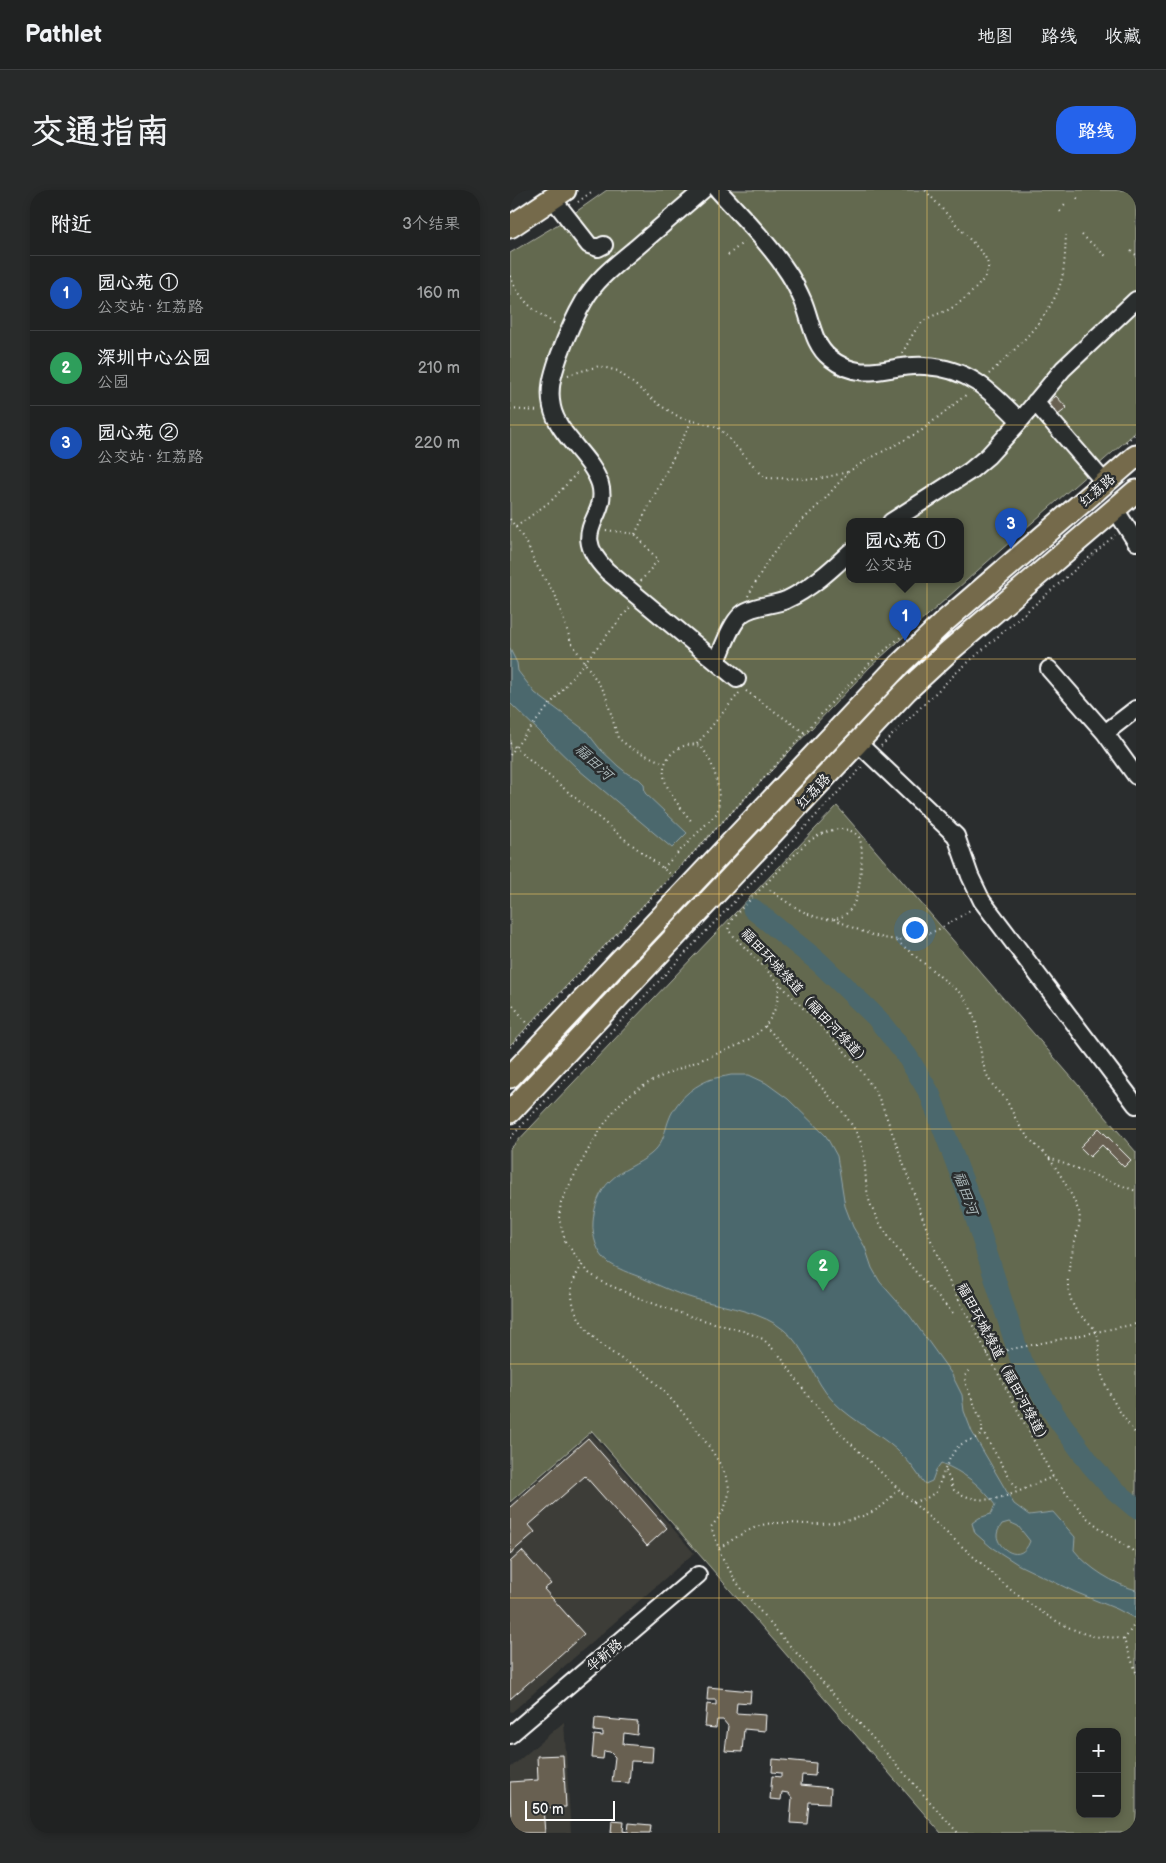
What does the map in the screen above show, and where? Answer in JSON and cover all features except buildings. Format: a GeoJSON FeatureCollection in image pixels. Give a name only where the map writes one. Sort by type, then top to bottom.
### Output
{"type":"FeatureCollection","features":[{"type":"Feature","properties":{"kind":"main road"},"geometry":{"type":"LineString","coordinates":[[510,212],[561,194]]}},
{"type":"Feature","properties":{"kind":"main road"},"geometry":{"type":"LineString","coordinates":[[510,227],[561,194]]}},
{"type":"Feature","properties":{"kind":"main road","name":"红荔路"},"geometry":{"type":"LineString","coordinates":[[510,1077],[904,659],[1136,456]]}},
{"type":"Feature","properties":{"kind":"main road","name":"红荔路"},"geometry":{"type":"LineString","coordinates":[[510,1112],[865,749],[928,670],[1120,517],[1136,491]]}},
{"type":"Feature","properties":{"kind":"street"},"geometry":{"type":"LineString","coordinates":[[703,190],[601,279],[584,300],[566,338],[551,381],[550,392],[552,410],[558,422],[598,478],[601,492],[599,506],[590,528],[589,543],[595,558],[632,598],[717,661],[739,683]]}},
{"type":"Feature","properties":{"kind":"street"},"geometry":{"type":"LineString","coordinates":[[718,190],[774,253],[789,275],[802,300],[815,338],[830,358],[850,370],[863,372],[875,372],[908,366],[942,367],[957,372],[994,393],[1020,421]]}},
{"type":"Feature","properties":{"kind":"street"},"geometry":{"type":"LineString","coordinates":[[561,194],[589,245],[598,248],[604,246]]}},
{"type":"Feature","properties":{"kind":"street"},"geometry":{"type":"LineString","coordinates":[[897,518],[970,471],[988,456],[1063,369],[1136,300]]}},
{"type":"Feature","properties":{"kind":"street"},"geometry":{"type":"LineString","coordinates":[[1035,402],[1105,483]]}},
{"type":"Feature","properties":{"kind":"street"},"geometry":{"type":"LineString","coordinates":[[1120,517],[1136,542]]}},
{"type":"Feature","properties":{"kind":"street"},"geometry":{"type":"LineString","coordinates":[[717,661],[736,620],[744,612],[783,601],[795,595],[829,572],[846,556]]}},
{"type":"Feature","properties":{"kind":"street"},"geometry":{"type":"LineString","coordinates":[[1048,669],[1105,733],[1136,776]]}},
{"type":"Feature","properties":{"kind":"street"},"geometry":{"type":"LineString","coordinates":[[1105,733],[1136,709]]}},
{"type":"Feature","properties":{"kind":"street"},"geometry":{"type":"LineString","coordinates":[[865,749],[956,836],[970,876],[982,901],[1136,1105]]}},
{"type":"Feature","properties":{"kind":"street","name":"华新路"},"geometry":{"type":"LineString","coordinates":[[510,1735],[698,1575]]}},
{"type":"Feature","properties":{"kind":"path"},"geometry":{"type":"LineString","coordinates":[[561,194],[594,190]]}},
{"type":"Feature","properties":{"kind":"path"},"geometry":{"type":"LineString","coordinates":[[900,356],[912,333],[922,322],[933,315],[948,310],[958,303],[984,279],[988,270],[988,261],[984,255],[925,190]]}},
{"type":"Feature","properties":{"kind":"path"},"geometry":{"type":"LineString","coordinates":[[728,256],[756,232]]}},
{"type":"Feature","properties":{"kind":"path"},"geometry":{"type":"LineString","coordinates":[[744,612],[747,599],[771,556],[793,528],[824,500],[848,472],[920,432],[942,416],[979,383],[1034,327],[1050,306],[1059,288],[1066,235]]}},
{"type":"Feature","properties":{"kind":"path"},"geometry":{"type":"LineString","coordinates":[[1082,236],[1108,257]]}},
{"type":"Feature","properties":{"kind":"path"},"geometry":{"type":"LineString","coordinates":[[1131,251],[1136,255]]}},
{"type":"Feature","properties":{"kind":"path"},"geometry":{"type":"LineString","coordinates":[[510,276],[515,287],[530,308],[558,326],[566,338]]}},
{"type":"Feature","properties":{"kind":"path"},"geometry":{"type":"LineString","coordinates":[[551,381],[599,366],[609,367],[618,371],[671,412],[692,422],[718,427],[765,478],[818,479],[848,472]]}},
{"type":"Feature","properties":{"kind":"path"},"geometry":{"type":"LineString","coordinates":[[510,409],[552,410]]}},
{"type":"Feature","properties":{"kind":"path"},"geometry":{"type":"LineString","coordinates":[[635,534],[692,422]]}},
{"type":"Feature","properties":{"kind":"path"},"geometry":{"type":"LineString","coordinates":[[516,526],[552,500],[587,462]]}},
{"type":"Feature","properties":{"kind":"path"},"geometry":{"type":"LineString","coordinates":[[510,1138],[865,749],[927,700],[1120,517]]}},
{"type":"Feature","properties":{"kind":"path"},"geometry":{"type":"LineString","coordinates":[[510,519],[528,545],[534,561],[556,597],[572,642],[605,693],[618,738],[632,749],[664,763]]}},
{"type":"Feature","properties":{"kind":"path"},"geometry":{"type":"LineString","coordinates":[[510,755],[632,598],[658,560],[635,534],[590,528]]}},
{"type":"Feature","properties":{"kind":"path"},"geometry":{"type":"LineString","coordinates":[[693,823],[676,802],[667,786],[664,779],[664,763],[670,755],[680,748],[686,745],[697,744],[738,695],[739,683]]}},
{"type":"Feature","properties":{"kind":"path"},"geometry":{"type":"LineString","coordinates":[[739,683],[805,733]]}},
{"type":"Feature","properties":{"kind":"path"},"geometry":{"type":"LineString","coordinates":[[510,743],[618,834],[673,876],[510,1047]]}},
{"type":"Feature","properties":{"kind":"path"},"geometry":{"type":"LineString","coordinates":[[664,868],[717,813],[719,808],[718,790],[710,762],[704,750],[697,744]]}},
{"type":"Feature","properties":{"kind":"path","name":"福田环城绿道（福田河绿道）"},"geometry":{"type":"LineString","coordinates":[[834,919],[844,915],[852,908],[859,890],[861,840],[856,834],[846,830],[831,830],[812,838],[730,922],[728,930],[854,1061],[876,1092],[892,1130],[930,1238],[948,1279],[1053,1477],[1086,1517],[1136,1553]]}},
{"type":"Feature","properties":{"kind":"path"},"geometry":{"type":"LineString","coordinates":[[770,890],[802,912],[814,917],[834,919],[880,938],[897,941],[927,936],[952,922],[982,901]]}},
{"type":"Feature","properties":{"kind":"path"},"geometry":{"type":"LineString","coordinates":[[897,941],[960,993],[967,1001],[974,1014],[984,1064],[992,1084],[1005,1098],[1020,1128],[1048,1158],[1070,1193],[1079,1214],[1080,1222],[1072,1250],[1068,1275],[1071,1299],[1078,1314],[1087,1320],[1096,1332],[1102,1375],[1115,1403],[1136,1434]]}},
{"type":"Feature","properties":{"kind":"path"},"geometry":{"type":"LineString","coordinates":[[780,985],[775,1010],[765,1026],[749,1040],[667,1074],[638,1089],[620,1103],[611,1114],[565,1194],[560,1210],[560,1223],[565,1241],[589,1272],[602,1282],[668,1309],[746,1332],[763,1339],[775,1350],[808,1396],[842,1435],[898,1490],[1011,1590],[1027,1602],[1065,1624],[1091,1636],[1124,1640]]}},
{"type":"Feature","properties":{"kind":"path"},"geometry":{"type":"LineString","coordinates":[[510,1002],[529,1025]]}},
{"type":"Feature","properties":{"kind":"path"},"geometry":{"type":"LineString","coordinates":[[765,1026],[830,1097],[859,1137],[870,1203],[886,1232],[904,1256],[955,1315]]}},
{"type":"Feature","properties":{"kind":"path"},"geometry":{"type":"LineString","coordinates":[[1048,1158],[1136,1191]]}},
{"type":"Feature","properties":{"kind":"path"},"geometry":{"type":"LineString","coordinates":[[582,1264],[571,1291],[577,1314],[583,1325],[602,1345],[622,1360],[639,1369],[659,1386],[696,1428],[722,1470],[729,1486],[729,1495],[719,1518],[711,1527],[722,1557],[737,1583],[774,1628],[958,1833]]}},
{"type":"Feature","properties":{"kind":"path"},"geometry":{"type":"LineString","coordinates":[[987,1354],[1136,1324]]}},
{"type":"Feature","properties":{"kind":"path"},"geometry":{"type":"LineString","coordinates":[[912,1502],[925,1499],[936,1492],[941,1476],[946,1472],[958,1447],[982,1434],[982,1423],[965,1382],[965,1376],[969,1370]]}},
{"type":"Feature","properties":{"kind":"path"},"geometry":{"type":"LineString","coordinates":[[982,1430],[1018,1491]]}},
{"type":"Feature","properties":{"kind":"path"},"geometry":{"type":"LineString","coordinates":[[946,1472],[954,1490],[973,1499],[983,1500],[1001,1498],[1053,1477]]}},
{"type":"Feature","properties":{"kind":"path"},"geometry":{"type":"LineString","coordinates":[[719,1548],[751,1528],[766,1524],[784,1522],[806,1524],[856,1518],[882,1506],[898,1490]]}},
{"type":"Feature","properties":{"kind":"path"},"geometry":{"type":"LineString","coordinates":[[1124,1640],[1136,1622]]}},
{"type":"Feature","properties":{"kind":"path"},"geometry":{"type":"LineString","coordinates":[[1124,1640],[1136,1672]]}},
{"type":"Feature","properties":{"kind":"shaded area"},"geometry":{"type":"Polygon","coordinates":[[[591,1433],[694,1553],[512,1712],[510,1711],[510,1504],[591,1433]]]}},
{"type":"Feature","properties":{"kind":"shaded area"},"geometry":{"type":"Polygon","coordinates":[[[564,1722],[571,1833],[510,1833],[510,1768],[564,1722]]]}},
{"type":"Feature","properties":{"kind":"green space"},"geometry":{"type":"Polygon","coordinates":[[[607,190],[1136,190],[1136,432],[964,583],[964,518],[846,518],[846,583],[964,583],[870,667],[510,1045],[510,253],[560,223],[607,190]]]}},
{"type":"Feature","properties":{"kind":"green space"},"geometry":{"type":"Polygon","coordinates":[[[837,806],[1136,1152],[1136,1833],[941,1833],[592,1431],[510,1502],[510,1149],[837,806]]]}},
{"type":"Feature","properties":{"kind":"water"},"geometry":{"type":"Polygon","coordinates":[[[510,649],[517,663],[518,671],[535,693],[586,731],[600,749],[618,766],[628,774],[639,779],[644,784],[645,793],[687,833],[672,848],[579,770],[510,703],[510,649]]]}},
{"type":"Feature","properties":{"kind":"water"},"geometry":{"type":"Polygon","coordinates":[[[731,1075],[749,1075],[766,1083],[788,1099],[826,1136],[837,1156],[845,1206],[853,1227],[865,1247],[872,1268],[880,1282],[910,1316],[951,1373],[962,1395],[964,1411],[972,1432],[1014,1504],[1029,1515],[1053,1512],[1075,1537],[1074,1550],[1086,1563],[1110,1579],[1136,1590],[1136,1619],[1019,1565],[991,1547],[975,1533],[972,1523],[979,1518],[991,1514],[995,1505],[984,1491],[964,1475],[941,1463],[932,1481],[925,1484],[910,1463],[896,1449],[850,1416],[833,1401],[820,1384],[799,1346],[792,1337],[776,1324],[745,1311],[695,1299],[671,1290],[616,1267],[601,1255],[594,1239],[593,1222],[596,1205],[603,1190],[615,1177],[655,1151],[662,1140],[674,1108],[684,1096],[702,1083],[731,1075]],[[1009,1522],[1002,1524],[997,1535],[998,1540],[1005,1549],[1016,1554],[1026,1548],[1030,1541],[1018,1526],[1009,1522]]]}},
{"type":"Feature","properties":{"kind":"waterway","name":"福田河"},"geometry":{"type":"LineString","coordinates":[[753,909],[819,962],[876,1017],[907,1056],[930,1094],[969,1197],[1021,1361],[1055,1415],[1092,1466],[1111,1487],[1136,1508]]}},
{"type":"Feature","properties":{"kind":"place","name":"园心苑 ②"},"geometry":{"type":"Point","coordinates":[1011,549]}},
{"type":"Feature","properties":{"kind":"place","name":"园心苑 ①"},"geometry":{"type":"Point","coordinates":[905,641]}},
{"type":"Feature","properties":{"kind":"place","name":"深圳中心公园"},"geometry":{"type":"Point","coordinates":[823,1291]}}]}
